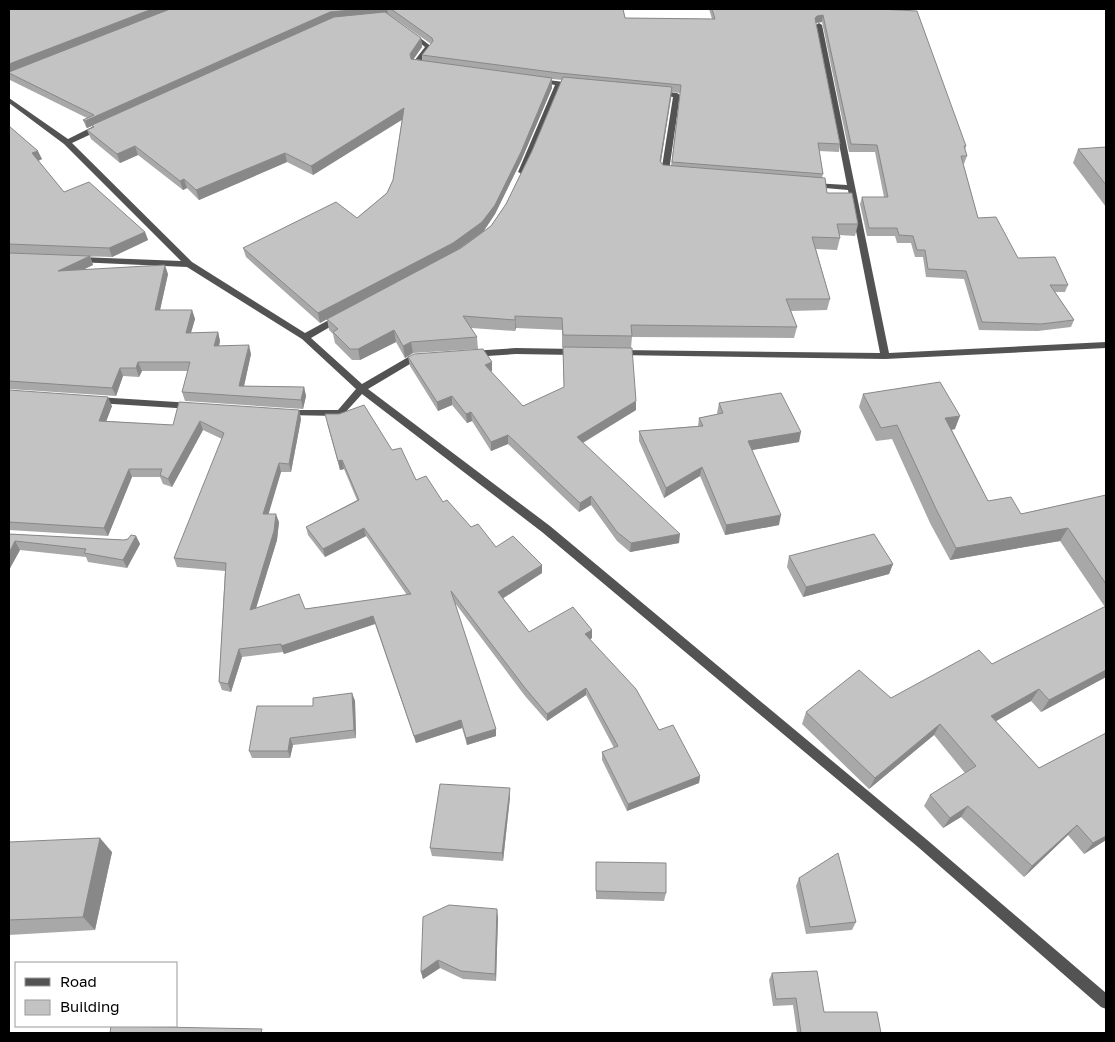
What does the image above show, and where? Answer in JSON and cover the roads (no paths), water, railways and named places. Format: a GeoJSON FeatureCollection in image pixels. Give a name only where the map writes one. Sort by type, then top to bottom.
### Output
{"type":"FeatureCollection","features":[{"type":"Feature","properties":{"kind":"street"},"geometry":{"type":"LineString","coordinates":[[819,25],[885,356]]}},
{"type":"Feature","properties":{"kind":"street"},"geometry":{"type":"LineString","coordinates":[[402,27],[429,47],[414,65],[424,67]]}},
{"type":"Feature","properties":{"kind":"street"},"geometry":{"type":"LineString","coordinates":[[530,80],[579,86]]}},
{"type":"Feature","properties":{"kind":"street"},"geometry":{"type":"LineString","coordinates":[[519,180],[560,84]]}},
{"type":"Feature","properties":{"kind":"street"},"geometry":{"type":"LineString","coordinates":[[648,92],[677,95],[666,173],[675,174]]}},
{"type":"Feature","properties":{"kind":"street"},"geometry":{"type":"LineString","coordinates":[[9,100],[67,142],[189,264],[305,337],[361,389],[546,529],[922,843],[1106,1002]]}},
{"type":"Feature","properties":{"kind":"street"},"geometry":{"type":"LineString","coordinates":[[67,142],[103,126]]}},
{"type":"Feature","properties":{"kind":"street"},"geometry":{"type":"LineString","coordinates":[[803,184],[852,188]]}},
{"type":"Feature","properties":{"kind":"street"},"geometry":{"type":"LineString","coordinates":[[75,260],[189,264]]}},
{"type":"Feature","properties":{"kind":"street"},"geometry":{"type":"LineString","coordinates":[[305,337],[347,314]]}},
{"type":"Feature","properties":{"kind":"street"},"geometry":{"type":"LineString","coordinates":[[606,352],[885,356],[1106,345]]}},
{"type":"Feature","properties":{"kind":"street"},"geometry":{"type":"LineString","coordinates":[[460,355],[516,351],[586,352]]}},
{"type":"Feature","properties":{"kind":"street"},"geometry":{"type":"LineString","coordinates":[[282,412],[340,413],[361,389],[413,358],[432,357]]}},
{"type":"Feature","properties":{"kind":"street"},"geometry":{"type":"LineString","coordinates":[[87,399],[204,407]]}}]}
